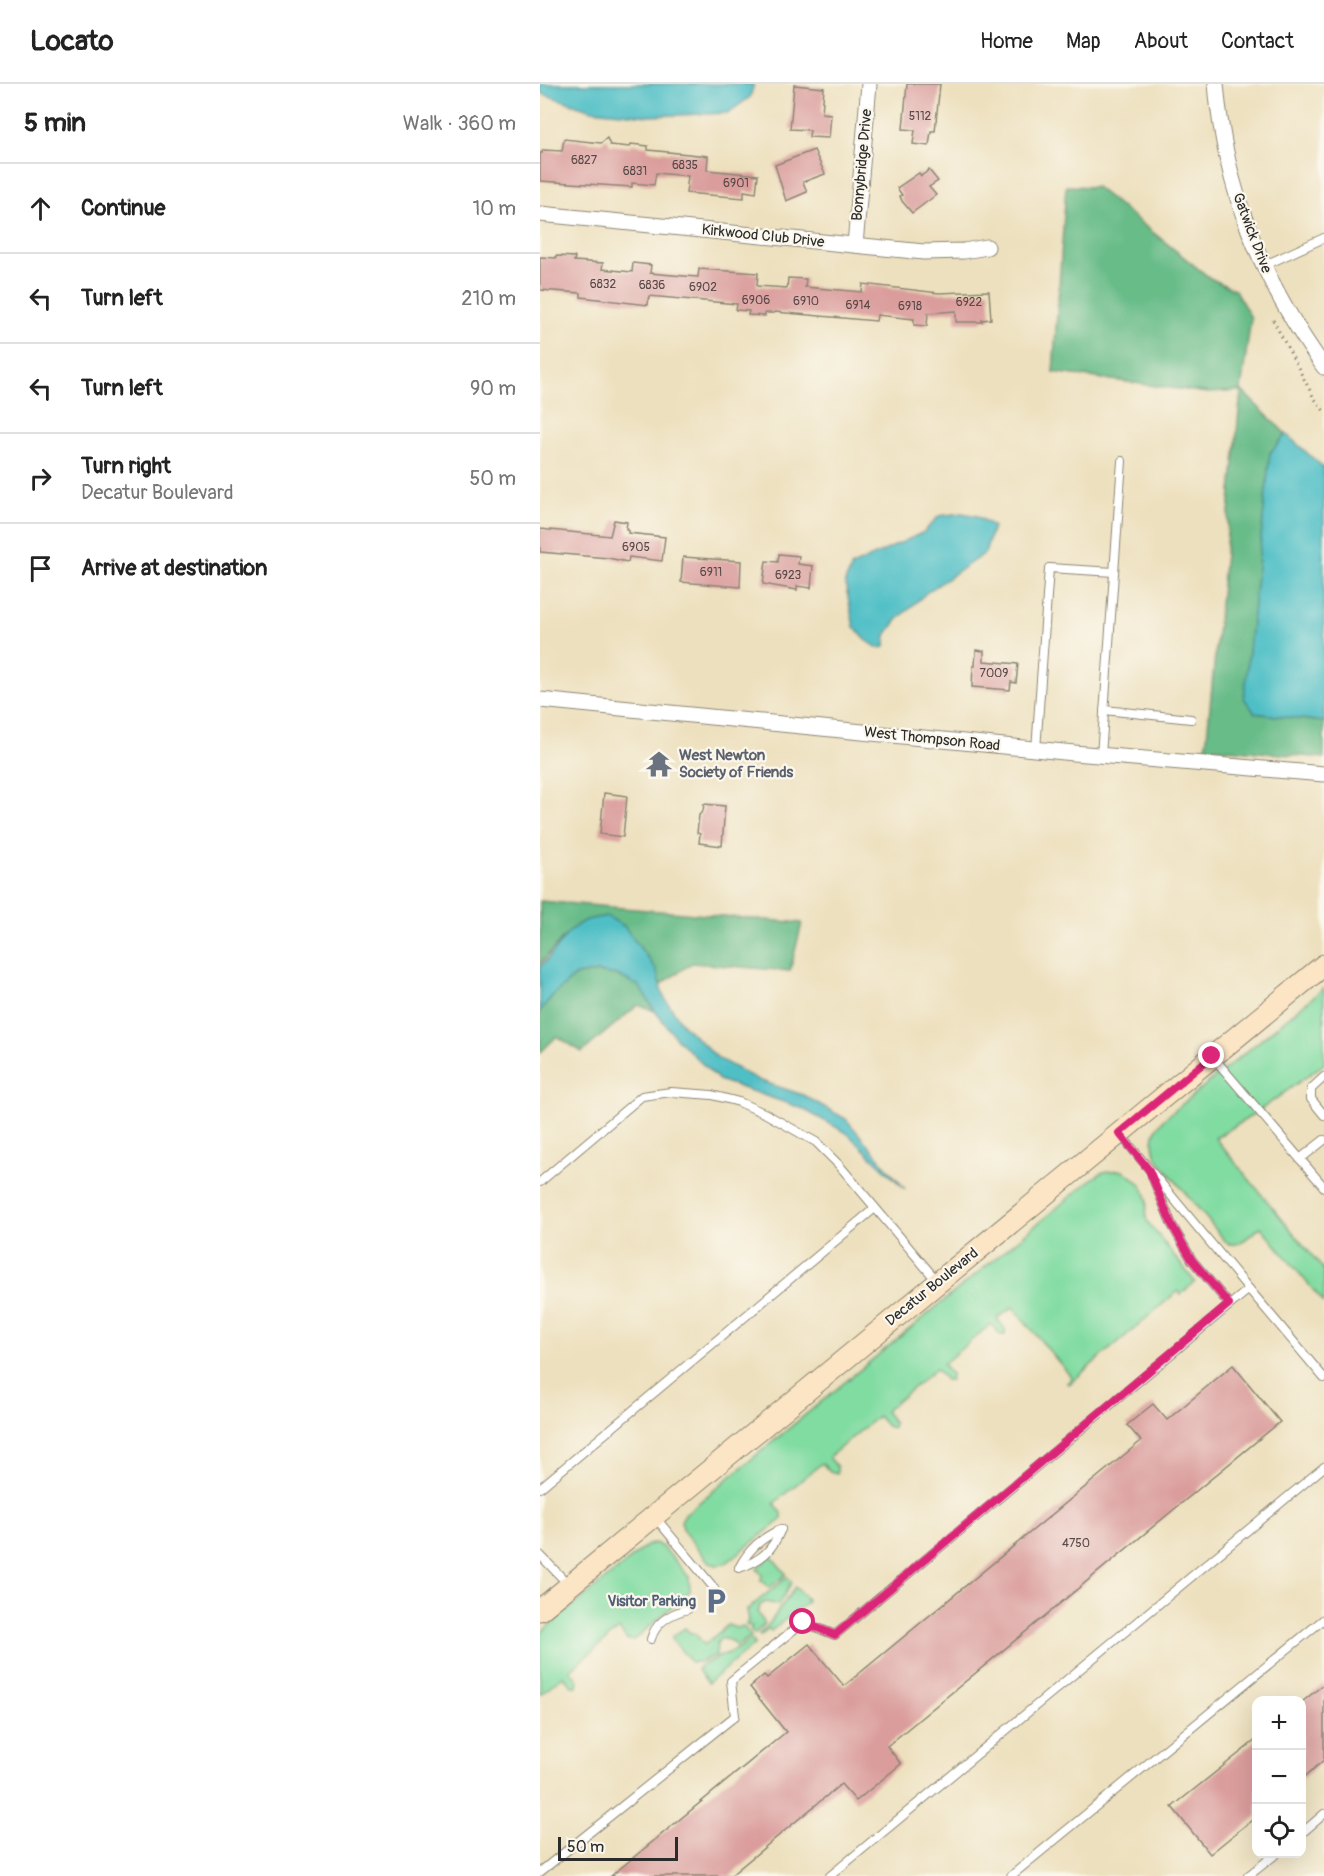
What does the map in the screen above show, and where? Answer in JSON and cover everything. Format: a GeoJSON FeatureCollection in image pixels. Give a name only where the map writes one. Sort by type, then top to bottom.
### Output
{"type":"FeatureCollection","features":[{"type":"Feature","properties":{"kind":"street","name":"Bonnybridge Drive"},"geometry":{"type":"LineString","coordinates":[[855,245],[869,84]]}},
{"type":"Feature","properties":{"kind":"street","name":"Gatwick Drive"},"geometry":{"type":"LineString","coordinates":[[1216,84],[1221,129],[1230,173],[1243,215],[1263,266],[1288,315],[1324,367]]}},
{"type":"Feature","properties":{"kind":"street","name":"Kirkwood Club Drive"},"geometry":{"type":"LineString","coordinates":[[540,214],[855,245],[950,252],[987,247]]}},
{"type":"Feature","properties":{"kind":"street","name":"West Thompson Road"},"geometry":{"type":"LineString","coordinates":[[540,700],[1036,750],[1324,774]]}},
{"type":"Feature","properties":{"kind":"street","name":"Decatur Boulevard"},"geometry":{"type":"LineString","coordinates":[[540,1610],[1324,965]]}},
{"type":"Feature","properties":{"kind":"lane"},"geometry":{"type":"LineString","coordinates":[[1263,266],[1324,238]]}},
{"type":"Feature","properties":{"kind":"lane"},"geometry":{"type":"LineString","coordinates":[[1101,756],[1122,461]]}},
{"type":"Feature","properties":{"kind":"lane"},"geometry":{"type":"LineString","coordinates":[[1036,750],[1049,568],[1114,572]]}},
{"type":"Feature","properties":{"kind":"lane"},"geometry":{"type":"LineString","coordinates":[[1104,710],[1191,719]]}},
{"type":"Feature","properties":{"kind":"lane"},"geometry":{"type":"LineString","coordinates":[[1212,1056],[1324,1187]]}},
{"type":"Feature","properties":{"kind":"lane"},"geometry":{"type":"LineString","coordinates":[[1324,1077],[1311,1089],[1311,1099],[1324,1115]]}},
{"type":"Feature","properties":{"kind":"lane"},"geometry":{"type":"LineString","coordinates":[[540,1182],[642,1096],[671,1092],[712,1095],[740,1102],[816,1142],[938,1282]]}},
{"type":"Feature","properties":{"kind":"lane"},"geometry":{"type":"LineString","coordinates":[[1119,1133],[1324,1378]]}},
{"type":"Feature","properties":{"kind":"lane"},"geometry":{"type":"LineString","coordinates":[[1300,1159],[1324,1140]]}},
{"type":"Feature","properties":{"kind":"lane"},"geometry":{"type":"LineString","coordinates":[[1149,1170],[1172,1225],[1192,1260],[1229,1304]]}},
{"type":"Feature","properties":{"kind":"lane"},"geometry":{"type":"LineString","coordinates":[[540,1488],[874,1208]]}},
{"type":"Feature","properties":{"kind":"lane"},"geometry":{"type":"LineString","coordinates":[[540,1872],[735,1716],[731,1681],[803,1622],[835,1635],[1249,1289]]}},
{"type":"Feature","properties":{"kind":"lane"},"geometry":{"type":"LineString","coordinates":[[830,1876],[1324,1467]]}},
{"type":"Feature","properties":{"kind":"lane"},"geometry":{"type":"LineString","coordinates":[[655,1516],[714,1588]]}},
{"type":"Feature","properties":{"kind":"lane"},"geometry":{"type":"LineString","coordinates":[[782,1529],[774,1546],[755,1562],[739,1568],[747,1553],[765,1537],[782,1529]]}},
{"type":"Feature","properties":{"kind":"lane"},"geometry":{"type":"LineString","coordinates":[[540,1555],[569,1586]]}},
{"type":"Feature","properties":{"kind":"lane"},"geometry":{"type":"LineString","coordinates":[[651,1639],[653,1630],[672,1613],[688,1609]]}},
{"type":"Feature","properties":{"kind":"lane"},"geometry":{"type":"LineString","coordinates":[[1011,1876],[1324,1619]]}},
{"type":"Feature","properties":{"kind":"lane"},"geometry":{"type":"LineString","coordinates":[[1306,1830],[1324,1814]]}},
{"type":"Feature","properties":{"kind":"lane"},"geometry":{"type":"LineString","coordinates":[[1248,1876],[1271,1858]]}},
{"type":"Feature","properties":{"kind":"path"},"geometry":{"type":"LineString","coordinates":[[1271,315],[1314,398],[1324,411]]}},
{"type":"Feature","properties":{"kind":"green space"},"geometry":{"type":"Polygon","coordinates":[[[1066,186],[1096,187],[1210,278],[1235,290],[1251,318],[1241,390],[1286,434],[1270,453],[1255,713],[1324,722],[1324,758],[1206,747],[1241,391],[1208,393],[1053,372],[1066,186]]]}},
{"type":"Feature","properties":{"kind":"green space"},"geometry":{"type":"Polygon","coordinates":[[[540,901],[802,923],[790,971],[692,963],[660,985],[647,956],[562,939],[540,964],[540,901]]]}},
{"type":"Feature","properties":{"kind":"green space"},"geometry":{"type":"Polygon","coordinates":[[[597,972],[617,975],[640,986],[655,1011],[638,1005],[582,1052],[557,1036],[540,1053],[540,1011],[552,996],[576,975],[597,972]]]}},
{"type":"Feature","properties":{"kind":"green space"},"geometry":{"type":"Polygon","coordinates":[[[1324,988],[1324,1064],[1253,1115],[1215,1138],[1324,1270],[1324,1303],[1261,1227],[1240,1243],[1226,1242],[1159,1161],[1153,1140],[1156,1129],[1164,1119],[1324,988]]]}},
{"type":"Feature","properties":{"kind":"green space"},"geometry":{"type":"Polygon","coordinates":[[[1120,1170],[1142,1186],[1147,1202],[1147,1221],[1195,1282],[1181,1294],[1178,1291],[1069,1384],[1067,1383],[1072,1378],[1013,1307],[997,1319],[1005,1329],[1005,1335],[1001,1335],[991,1324],[943,1364],[951,1374],[950,1380],[946,1380],[936,1369],[885,1411],[894,1423],[893,1428],[887,1426],[878,1416],[829,1457],[837,1467],[837,1474],[830,1472],[822,1463],[774,1503],[782,1513],[782,1519],[725,1564],[716,1565],[708,1561],[684,1532],[681,1521],[685,1514],[1093,1178],[1103,1172],[1120,1170]]]}},
{"type":"Feature","properties":{"kind":"green space"},"geometry":{"type":"Polygon","coordinates":[[[655,1543],[664,1548],[689,1577],[690,1591],[634,1640],[627,1640],[619,1629],[570,1670],[578,1681],[577,1686],[572,1686],[563,1676],[540,1694],[540,1633],[646,1546],[655,1543]]]}},
{"type":"Feature","properties":{"kind":"green space"},"geometry":{"type":"Polygon","coordinates":[[[771,1556],[786,1574],[769,1588],[761,1580],[762,1575],[757,1569],[771,1556]]]}},
{"type":"Feature","properties":{"kind":"green space"},"geometry":{"type":"Polygon","coordinates":[[[787,1577],[792,1582],[778,1605],[766,1602],[760,1605],[758,1613],[765,1624],[754,1634],[750,1629],[752,1627],[746,1624],[749,1620],[747,1610],[787,1577]]]}},
{"type":"Feature","properties":{"kind":"green space"},"geometry":{"type":"Polygon","coordinates":[[[795,1587],[807,1599],[805,1600],[807,1602],[771,1631],[769,1629],[760,1636],[759,1634],[767,1627],[795,1587]]]}},
{"type":"Feature","properties":{"kind":"green space"},"geometry":{"type":"Polygon","coordinates":[[[728,1625],[736,1628],[743,1626],[751,1636],[737,1646],[732,1641],[721,1638],[717,1643],[716,1655],[700,1662],[691,1662],[672,1639],[685,1628],[690,1633],[695,1633],[704,1645],[728,1625]]]}},
{"type":"Feature","properties":{"kind":"green space"},"geometry":{"type":"Polygon","coordinates":[[[751,1639],[755,1644],[708,1683],[697,1669],[739,1648],[751,1639]]]}},
{"type":"Feature","properties":{"kind":"water"},"geometry":{"type":"Polygon","coordinates":[[[540,84],[754,84],[750,97],[728,113],[649,116],[592,110],[540,93],[540,84]]]}},
{"type":"Feature","properties":{"kind":"water"},"geometry":{"type":"Polygon","coordinates":[[[1286,434],[1324,468],[1324,722],[1255,713],[1244,698],[1270,453],[1286,434]]]}},
{"type":"Feature","properties":{"kind":"water"},"geometry":{"type":"Polygon","coordinates":[[[962,513],[977,516],[993,526],[985,553],[926,593],[896,621],[886,635],[885,647],[878,648],[866,640],[854,627],[845,582],[852,566],[924,532],[939,516],[962,513]]]}},
{"type":"Feature","properties":{"kind":"water"},"geometry":{"type":"Polygon","coordinates":[[[606,916],[624,926],[656,969],[663,996],[683,1025],[719,1059],[758,1080],[803,1095],[846,1119],[905,1189],[847,1133],[801,1108],[719,1080],[676,1038],[639,986],[617,975],[597,972],[576,975],[552,996],[540,1011],[540,967],[573,928],[587,920],[606,916]]]}},
{"type":"Feature","properties":{"kind":"building"},"geometry":{"type":"Polygon","coordinates":[[[907,84],[940,84],[935,131],[931,131],[929,146],[913,144],[915,130],[903,129],[907,84]]]}},
{"type":"Feature","properties":{"kind":"building"},"geometry":{"type":"Polygon","coordinates":[[[794,85],[824,88],[822,113],[831,114],[829,138],[809,137],[810,130],[790,129],[794,85]]]}},
{"type":"Feature","properties":{"kind":"building"},"geometry":{"type":"Polygon","coordinates":[[[607,138],[610,145],[630,147],[631,144],[648,146],[648,150],[708,156],[707,170],[758,175],[756,193],[744,191],[744,198],[686,193],[688,176],[656,173],[654,185],[632,183],[632,187],[540,181],[540,153],[543,150],[562,151],[564,139],[601,143],[607,138]]]}},
{"type":"Feature","properties":{"kind":"building"},"geometry":{"type":"Polygon","coordinates":[[[814,150],[825,174],[803,182],[807,192],[786,201],[775,165],[814,150]]]}},
{"type":"Feature","properties":{"kind":"building"},"geometry":{"type":"Polygon","coordinates":[[[929,170],[938,181],[929,187],[936,195],[912,213],[902,201],[900,196],[902,195],[897,188],[919,173],[921,176],[929,170]]]}},
{"type":"Feature","properties":{"kind":"building"},"geometry":{"type":"Polygon","coordinates":[[[556,256],[575,257],[574,261],[603,263],[602,269],[632,272],[633,263],[651,265],[650,273],[684,276],[698,277],[699,269],[758,273],[757,286],[787,288],[788,278],[806,279],[805,287],[862,292],[863,284],[939,293],[989,291],[991,319],[982,320],[982,322],[956,322],[956,311],[928,313],[927,326],[914,325],[914,319],[877,315],[876,321],[775,312],[765,313],[765,316],[748,315],[749,311],[736,310],[737,304],[649,296],[648,305],[581,297],[581,293],[540,290],[540,257],[556,258],[556,256]]]}},
{"type":"Feature","properties":{"kind":"building"},"geometry":{"type":"Polygon","coordinates":[[[614,520],[627,522],[628,533],[665,537],[662,561],[629,557],[628,562],[540,552],[540,529],[610,536],[614,520]]]}},
{"type":"Feature","properties":{"kind":"building"},"geometry":{"type":"Polygon","coordinates":[[[779,554],[799,556],[798,564],[813,566],[811,588],[797,586],[797,590],[763,584],[766,561],[778,562],[779,554]]]}},
{"type":"Feature","properties":{"kind":"building"},"geometry":{"type":"Polygon","coordinates":[[[683,557],[741,561],[740,587],[681,582],[683,557]]]}},
{"type":"Feature","properties":{"kind":"building"},"geometry":{"type":"Polygon","coordinates":[[[976,650],[984,651],[984,661],[1018,664],[1016,683],[1011,682],[1010,690],[972,687],[976,650]]]}},
{"type":"Feature","properties":{"kind":"building"},"geometry":{"type":"Polygon","coordinates":[[[604,793],[627,796],[623,837],[600,834],[604,793]]]}},
{"type":"Feature","properties":{"kind":"building"},"geometry":{"type":"Polygon","coordinates":[[[704,804],[725,806],[722,846],[699,843],[700,834],[697,833],[699,815],[703,811],[704,804]]]}},
{"type":"Feature","properties":{"kind":"building"},"geometry":{"type":"Polygon","coordinates":[[[1233,1365],[1280,1422],[887,1746],[901,1764],[856,1801],[841,1784],[730,1876],[611,1876],[786,1732],[750,1687],[764,1675],[767,1678],[809,1644],[844,1686],[1141,1441],[1127,1425],[1153,1404],[1167,1420],[1233,1365]]]}},
{"type":"Feature","properties":{"kind":"building"},"geometry":{"type":"Polygon","coordinates":[[[1324,1684],[1324,1760],[1306,1776],[1306,1750],[1306,1699],[1324,1684]]]}},
{"type":"Feature","properties":{"kind":"building"},"geometry":{"type":"Polygon","coordinates":[[[1252,1743],[1252,1820],[1210,1854],[1172,1807],[1252,1743]]]}},
{"type":"Feature","properties":{"kind":"place","name":"West Newton Society of Friends"},"geometry":{"type":"Point","coordinates":[659,764]}},
{"type":"Feature","properties":{"kind":"place","name":"Visitor Parking"},"geometry":{"type":"Point","coordinates":[716,1601]}},
{"type":"Feature","properties":{"kind":"route"},"geometry":{"type":"LineString","coordinates":[[803,1622],[835,1635],[1229,1304],[1192,1260],[1172,1225],[1149,1170],[1119,1133],[1212,1056]]}}]}
